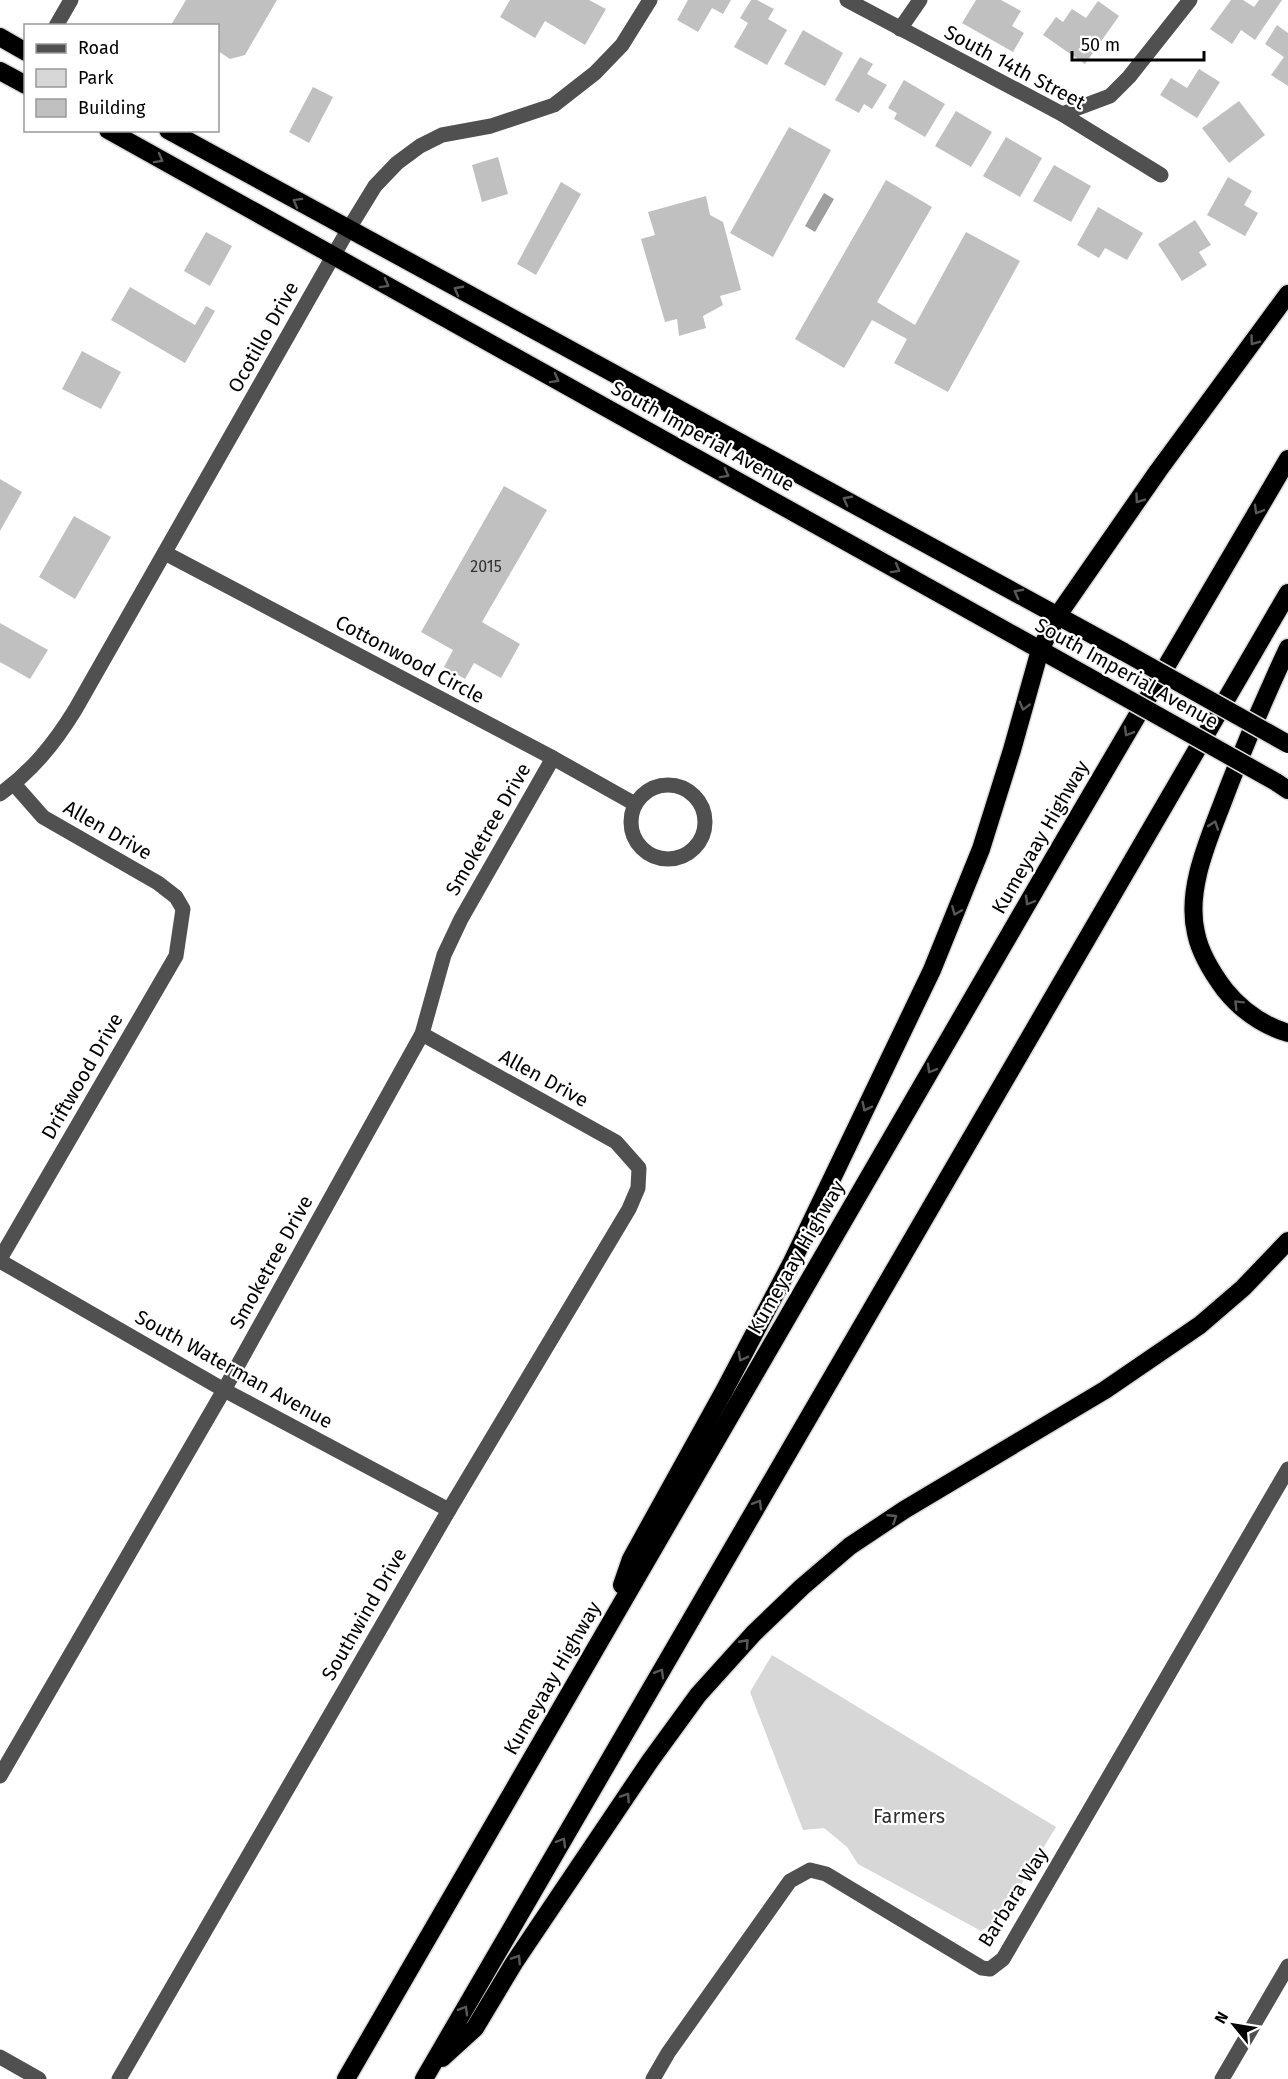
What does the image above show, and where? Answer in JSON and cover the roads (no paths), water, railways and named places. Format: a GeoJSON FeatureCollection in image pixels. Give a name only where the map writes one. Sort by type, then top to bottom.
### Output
{"type":"FeatureCollection","features":[{"type":"Feature","properties":{"kind":"highway"},"geometry":{"type":"LineString","coordinates":[[0,37],[24,51]]}},
{"type":"Feature","properties":{"kind":"highway"},"geometry":{"type":"LineString","coordinates":[[0,70],[24,82]]}},
{"type":"Feature","properties":{"kind":"highway","name":"South Imperial Avenue"},"geometry":{"type":"LineString","coordinates":[[112,132],[1282,786]]}},
{"type":"Feature","properties":{"kind":"highway","name":"South Imperial Avenue"},"geometry":{"type":"LineString","coordinates":[[172,132],[1058,615],[1288,744]]}},
{"type":"Feature","properties":{"kind":"highway"},"geometry":{"type":"LineString","coordinates":[[606,1629],[631,1559],[792,1262],[932,970],[981,849],[1040,650],[1058,615],[1158,471],[1288,294]]}},
{"type":"Feature","properties":{"kind":"highway","name":"Kumeyaay Highway"},"geometry":{"type":"LineString","coordinates":[[346,2079],[1288,459]]}},
{"type":"Feature","properties":{"kind":"highway"},"geometry":{"type":"LineString","coordinates":[[427,2074],[1288,593]]}},
{"type":"Feature","properties":{"kind":"highway"},"geometry":{"type":"LineString","coordinates":[[1288,648],[1245,742],[1213,826],[1197,880],[1194,917],[1196,933],[1209,965],[1225,989],[1242,1008],[1257,1020],[1288,1033]]}},
{"type":"Feature","properties":{"kind":"highway"},"geometry":{"type":"LineString","coordinates":[[427,2074],[475,2028],[521,1953],[650,1761],[698,1695],[754,1633],[802,1587],[850,1546],[904,1510],[1105,1390],[1200,1325],[1244,1288],[1288,1241]]}},
{"type":"Feature","properties":{"kind":"street"},"geometry":{"type":"LineString","coordinates":[[57,24],[70,0]]}},
{"type":"Feature","properties":{"kind":"street","name":"Ocotillo Drive"},"geometry":{"type":"LineString","coordinates":[[0,794],[37,763],[59,736],[375,186],[397,163],[420,146],[442,135],[491,126],[554,105],[595,73],[622,45],[650,0]]}},
{"type":"Feature","properties":{"kind":"street","name":"South 14th Street"},"geometry":{"type":"LineString","coordinates":[[847,0],[1062,114],[1161,175]]}},
{"type":"Feature","properties":{"kind":"street"},"geometry":{"type":"LineString","coordinates":[[900,29],[920,0]]}},
{"type":"Feature","properties":{"kind":"street"},"geometry":{"type":"LineString","coordinates":[[1062,114],[1110,96],[1129,77],[1190,0]]}},
{"type":"Feature","properties":{"kind":"street","name":"Cottonwood Circle"},"geometry":{"type":"LineString","coordinates":[[165,553],[553,758],[635,804]]}},
{"type":"Feature","properties":{"kind":"street","name":"Smoketree Drive"},"geometry":{"type":"LineString","coordinates":[[0,1776],[224,1390],[422,1034],[444,955],[461,919],[553,758]]}},
{"type":"Feature","properties":{"kind":"street","name":"Allen Drive"},"geometry":{"type":"LineString","coordinates":[[14,784],[43,817],[158,883],[176,897],[183,909]]}},
{"type":"Feature","properties":{"kind":"street"},"geometry":{"type":"LineString","coordinates":[[666,785],[684,788],[695,796],[702,806],[705,819],[700,842],[688,854],[679,858],[666,860],[655,858],[638,846],[632,834],[630,821],[635,804],[642,795],[653,788],[666,785]]}},
{"type":"Feature","properties":{"kind":"street","name":"Driftwood Drive"},"geometry":{"type":"LineString","coordinates":[[0,1260],[176,956],[183,909]]}},
{"type":"Feature","properties":{"kind":"street","name":"Allen Drive"},"geometry":{"type":"LineString","coordinates":[[422,1034],[616,1142],[639,1168]]}},
{"type":"Feature","properties":{"kind":"street","name":"Southwind Drive"},"geometry":{"type":"LineString","coordinates":[[119,2079],[449,1510],[629,1209],[638,1188],[639,1168]]}},
{"type":"Feature","properties":{"kind":"street","name":"South Waterman Avenue"},"geometry":{"type":"LineString","coordinates":[[0,1260],[224,1390],[449,1510]]}},
{"type":"Feature","properties":{"kind":"street","name":"Barbara Way"},"geometry":{"type":"LineString","coordinates":[[653,2079],[668,2053],[790,1881],[810,1870],[826,1874],[982,1968],[990,1969],[1003,1959],[1288,1469]]}},
{"type":"Feature","properties":{"kind":"street"},"geometry":{"type":"LineString","coordinates":[[1222,2079],[1288,1966]]}},
{"type":"Feature","properties":{"kind":"street"},"geometry":{"type":"LineString","coordinates":[[0,2056],[39,2079]]}},
{"type":"Feature","properties":{"kind":"park label","name":"Farmers"},"geometry":{"type":"Point","coordinates":[909,1816]}}]}
